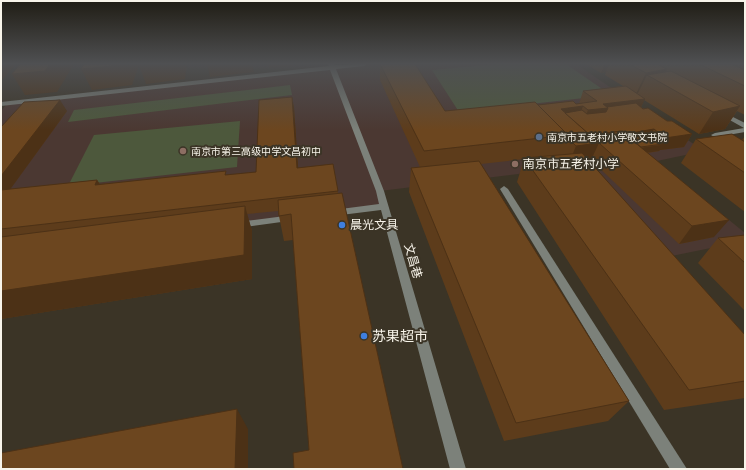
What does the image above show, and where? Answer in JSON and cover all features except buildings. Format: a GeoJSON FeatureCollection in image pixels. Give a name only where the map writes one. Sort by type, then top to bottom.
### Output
{"type":"FeatureCollection","features":[{"type":"Feature","properties":{"kind":"street"},"geometry":{"type":"LineString","coordinates":[[1,111],[4,104],[160,86]]}},
{"type":"Feature","properties":{"kind":"street","name":"文昌巷"},"geometry":{"type":"LineString","coordinates":[[340,86],[380,191],[458,469]]}},
{"type":"Feature","properties":{"kind":"street"},"geometry":{"type":"LineString","coordinates":[[718,111],[745,126]]}},
{"type":"Feature","properties":{"kind":"street"},"geometry":{"type":"LineString","coordinates":[[745,130],[715,135],[745,155]]}},
{"type":"Feature","properties":{"kind":"street"},"geometry":{"type":"LineString","coordinates":[[504,189],[679,469]]}},
{"type":"Feature","properties":{"kind":"street"},"geometry":{"type":"LineString","coordinates":[[321,214],[384,207]]}},
{"type":"Feature","properties":{"kind":"street"},"geometry":{"type":"LineString","coordinates":[[228,226],[306,216]]}},
{"type":"Feature","properties":{"kind":"shaded area"},"geometry":{"type":"Polygon","coordinates":[[[164,86],[608,86],[704,151],[657,161],[745,233],[745,241],[657,259],[575,167],[380,191],[384,207],[1,254],[1,111],[8,103],[164,86]]]}},
{"type":"Feature","properties":{"kind":"green space"},"geometry":{"type":"Polygon","coordinates":[[[282,86],[290,86],[292,95],[68,122],[74,110],[282,86]]]}},
{"type":"Feature","properties":{"kind":"green space"},"geometry":{"type":"Polygon","coordinates":[[[442,86],[598,86],[611,95],[459,112],[442,86]]]}},
{"type":"Feature","properties":{"kind":"green space"},"geometry":{"type":"Polygon","coordinates":[[[240,121],[237,167],[68,186],[94,135],[240,121]]]}},
{"type":"Feature","properties":{"kind":"place","name":"南京市五老村小学敬文书院"},"geometry":{"type":"Point","coordinates":[539,137]}},
{"type":"Feature","properties":{"kind":"place","name":"南京市第三高级中学文昌初中"},"geometry":{"type":"Point","coordinates":[183,151]}},
{"type":"Feature","properties":{"kind":"place","name":"南京市五老村小学"},"geometry":{"type":"Point","coordinates":[515,164]}},
{"type":"Feature","properties":{"kind":"place","name":"晨光文具"},"geometry":{"type":"Point","coordinates":[342,225]}},
{"type":"Feature","properties":{"kind":"place","name":"苏果超市"},"geometry":{"type":"Point","coordinates":[364,336]}}]}
